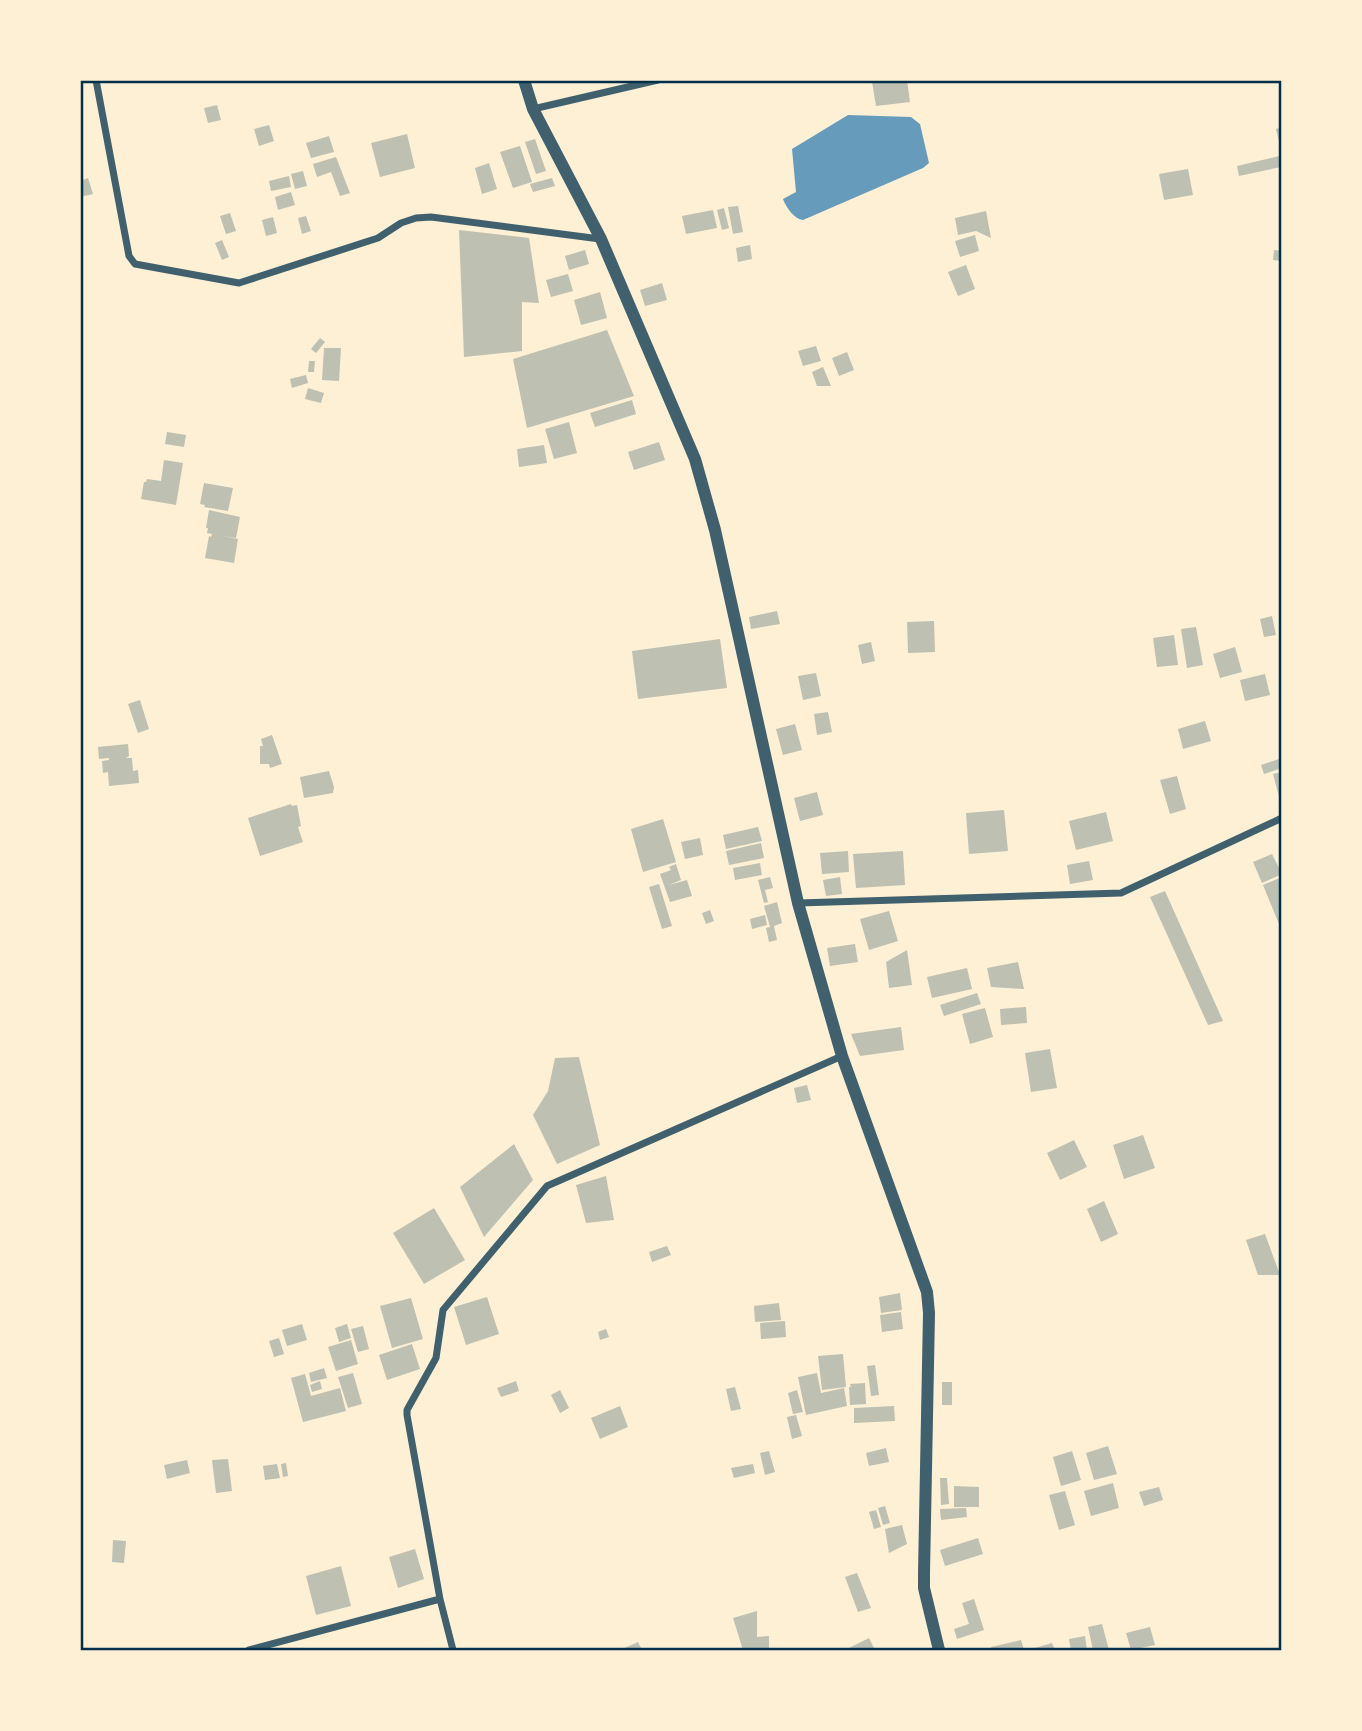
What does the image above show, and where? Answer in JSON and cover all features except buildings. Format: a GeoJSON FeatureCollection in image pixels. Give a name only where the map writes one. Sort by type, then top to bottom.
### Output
{"type":"FeatureCollection","features":[{"type":"Feature","properties":{"kind":"street"},"geometry":{"type":"LineString","coordinates":[[96,80],[129,256],[135,264],[239,284],[378,238],[401,223],[431,217],[601,239]]}},
{"type":"Feature","properties":{"kind":"street"},"geometry":{"type":"LineString","coordinates":[[524,80],[533,109],[601,239],[695,459],[715,530],[798,903],[842,1056],[927,1292],[929,1313],[924,1588],[939,1650]]}},
{"type":"Feature","properties":{"kind":"street"},"geometry":{"type":"LineString","coordinates":[[533,109],[658,80]]}},
{"type":"Feature","properties":{"kind":"street"},"geometry":{"type":"LineString","coordinates":[[798,903],[1111,895],[1135,887],[1282,818]]}},
{"type":"Feature","properties":{"kind":"street"},"geometry":{"type":"LineString","coordinates":[[453,1650],[440,1599],[407,1410],[436,1358],[443,1310],[551,1182],[842,1056]]}},
{"type":"Feature","properties":{"kind":"street"},"geometry":{"type":"LineString","coordinates":[[249,1650],[440,1599]]}},
{"type":"Feature","properties":{"kind":"water"},"geometry":{"type":"Polygon","coordinates":[[[848,115],[911,117],[920,124],[929,163],[923,168],[800,219],[791,212],[783,199],[796,192],[792,149],[848,115]]]}}]}
